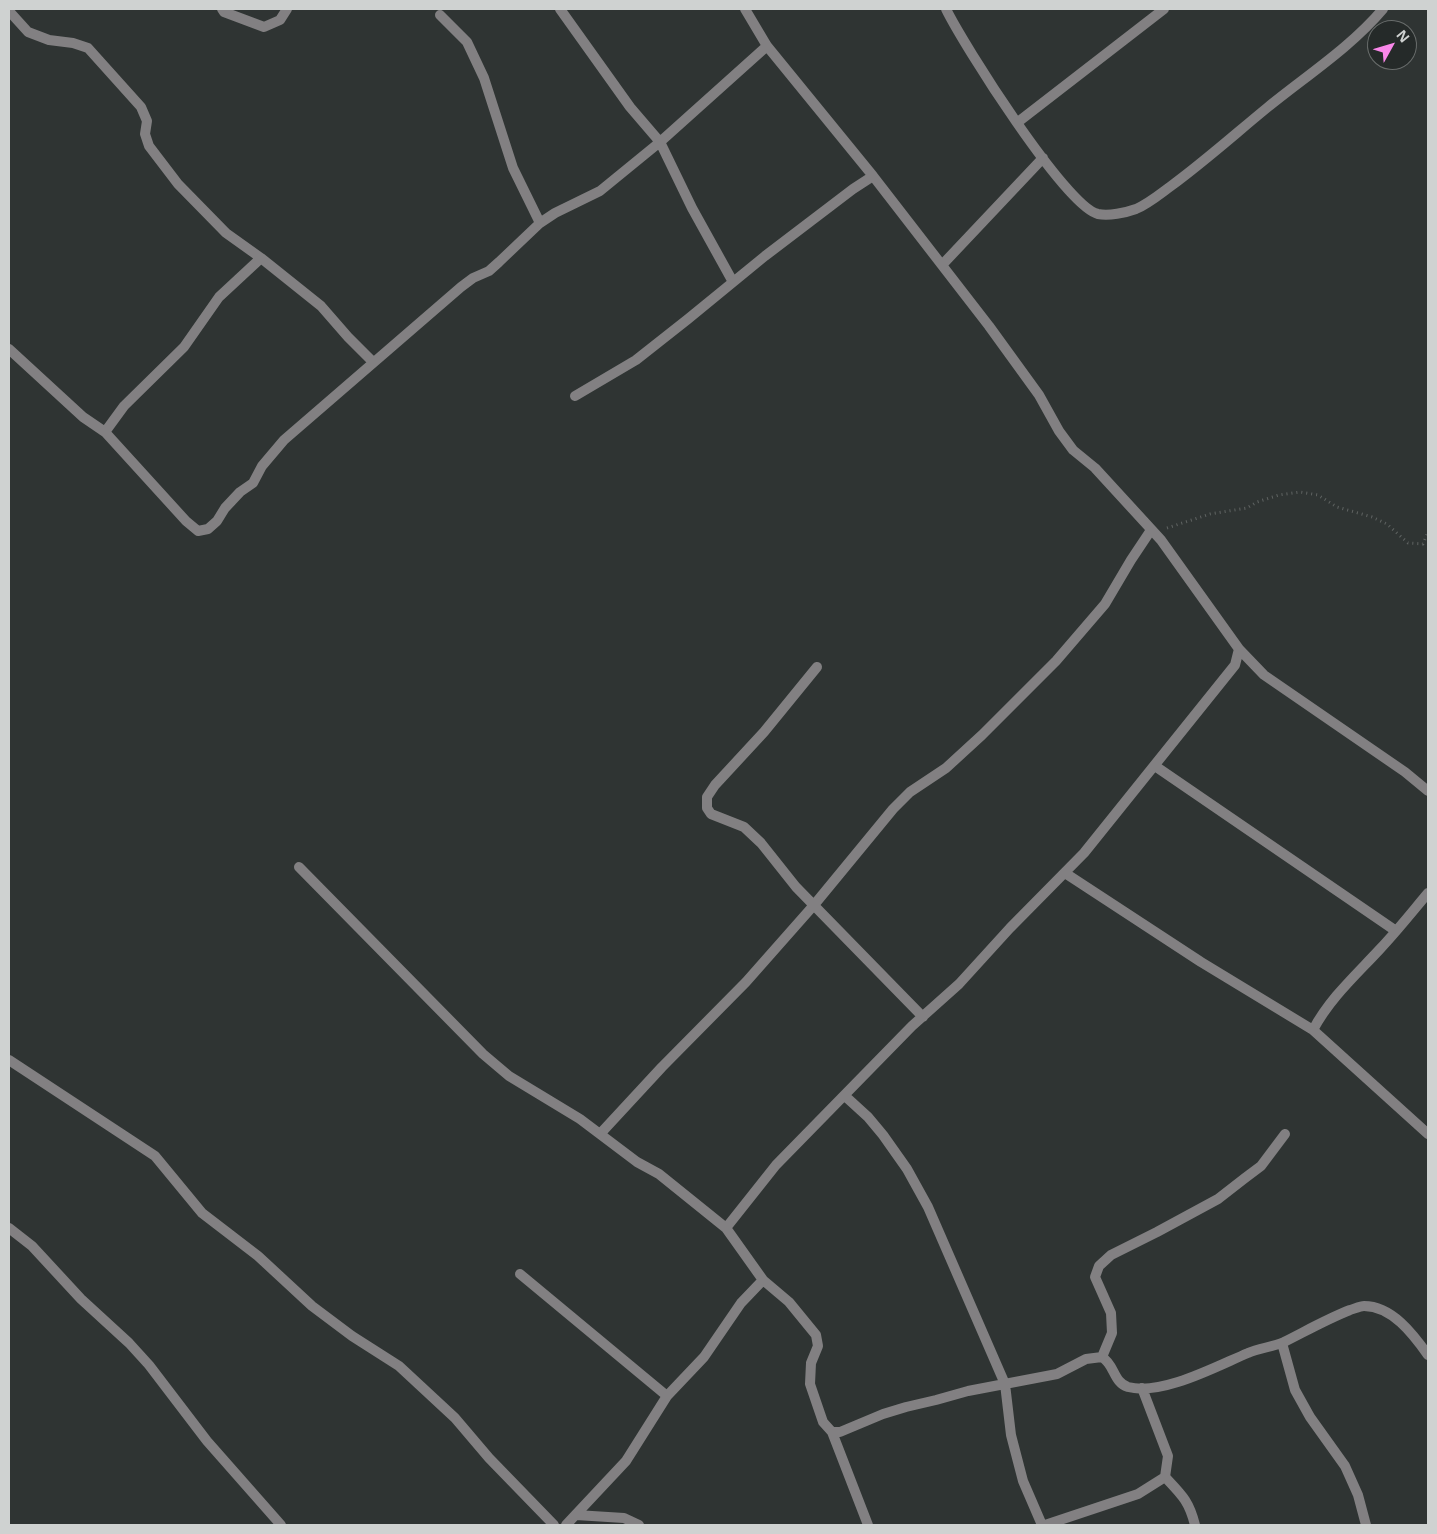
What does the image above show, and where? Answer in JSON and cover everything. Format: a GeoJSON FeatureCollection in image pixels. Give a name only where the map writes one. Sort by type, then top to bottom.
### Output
{"type":"FeatureCollection","features":[{"type":"Feature","properties":{"kind":"street"},"geometry":{"type":"LineString","coordinates":[[222,9],[224,12],[264,27],[280,20],[287,9]]}},
{"type":"Feature","properties":{"kind":"street"},"geometry":{"type":"LineString","coordinates":[[560,9],[630,107],[660,142],[692,208],[733,282]]}},
{"type":"Feature","properties":{"kind":"street"},"geometry":{"type":"LineString","coordinates":[[745,9],[767,46],[873,176],[989,326],[1039,395],[1059,431],[1074,450],[1095,468],[1151,530],[1177,562],[1239,650],[1264,675],[1405,772],[1428,791]]}},
{"type":"Feature","properties":{"kind":"street"},"geometry":{"type":"LineString","coordinates":[[946,9],[967,48],[1002,102],[1043,158],[1082,204],[1098,214],[1116,214],[1136,208],[1202,164],[1267,108],[1368,26],[1383,9]]}},
{"type":"Feature","properties":{"kind":"street"},"geometry":{"type":"LineString","coordinates":[[1018,122],[1164,9]]}},
{"type":"Feature","properties":{"kind":"street"},"geometry":{"type":"LineString","coordinates":[[9,11],[28,32],[48,40],[73,43],[88,48],[142,107],[147,121],[145,134],[149,146],[178,184],[226,233],[322,306],[348,337],[374,362]]}},
{"type":"Feature","properties":{"kind":"street"},"geometry":{"type":"LineString","coordinates":[[440,15],[467,42],[484,78],[513,168],[540,223]]}},
{"type":"Feature","properties":{"kind":"street"},"geometry":{"type":"LineString","coordinates":[[9,349],[84,417],[105,432],[198,531],[208,528],[217,521],[225,508],[240,492],[253,483],[262,466],[284,440],[374,362],[461,287],[473,278],[489,271],[540,223],[554,213],[600,191],[660,142],[767,46]]}},
{"type":"Feature","properties":{"kind":"street"},"geometry":{"type":"LineString","coordinates":[[942,265],[1043,158]]}},
{"type":"Feature","properties":{"kind":"street"},"geometry":{"type":"LineString","coordinates":[[575,396],[636,360],[733,282],[853,189],[873,176]]}},
{"type":"Feature","properties":{"kind":"street"},"geometry":{"type":"LineString","coordinates":[[105,432],[124,406],[184,348],[219,297],[261,258]]}},
{"type":"Feature","properties":{"kind":"street"},"geometry":{"type":"LineString","coordinates":[[600,1134],[662,1067],[746,982],[814,905],[893,809],[910,792],[946,768],[1056,661],[1105,604],[1151,530]]}},
{"type":"Feature","properties":{"kind":"street"},"geometry":{"type":"LineString","coordinates":[[726,1228],[776,1165],[922,1017],[960,984],[1010,928],[1084,853],[1235,665],[1239,650]]}},
{"type":"Feature","properties":{"kind":"street"},"geometry":{"type":"LineString","coordinates":[[817,667],[764,732],[715,785],[707,797],[707,808],[711,814],[744,827],[761,843],[796,887],[922,1017]]}},
{"type":"Feature","properties":{"kind":"street"},"geometry":{"type":"LineString","coordinates":[[1155,766],[1396,931]]}},
{"type":"Feature","properties":{"kind":"street"},"geometry":{"type":"LineString","coordinates":[[299,867],[483,1054],[509,1076],[580,1119],[637,1162],[659,1174],[726,1228],[763,1280],[789,1302],[816,1335],[818,1346],[811,1363],[810,1384],[823,1422],[832,1432],[868,1525]]}},
{"type":"Feature","properties":{"kind":"street"},"geometry":{"type":"LineString","coordinates":[[1065,873],[1201,962],[1313,1030],[1428,1134]]}},
{"type":"Feature","properties":{"kind":"street"},"geometry":{"type":"LineString","coordinates":[[1313,1030],[1322,1014],[1336,996],[1428,893]]}},
{"type":"Feature","properties":{"kind":"street"},"geometry":{"type":"LineString","coordinates":[[9,1060],[155,1156],[202,1212],[258,1256],[312,1306],[352,1336],[399,1366],[455,1418],[489,1458],[554,1525]]}},
{"type":"Feature","properties":{"kind":"street"},"geometry":{"type":"LineString","coordinates":[[844,1096],[868,1117],[884,1135],[907,1169],[928,1207],[1005,1384],[1011,1435],[1023,1481],[1044,1525],[1138,1494],[1165,1477],[1168,1456],[1142,1388]]}},
{"type":"Feature","properties":{"kind":"street"},"geometry":{"type":"LineString","coordinates":[[1102,1357],[1112,1333],[1111,1313],[1095,1277],[1099,1266],[1111,1255],[1218,1198],[1261,1166],[1285,1134]]}},
{"type":"Feature","properties":{"kind":"street"},"geometry":{"type":"LineString","coordinates":[[9,1228],[32,1246],[82,1300],[129,1343],[149,1365],[207,1441],[281,1525]]}},
{"type":"Feature","properties":{"kind":"street"},"geometry":{"type":"LineString","coordinates":[[520,1274],[667,1396]]}},
{"type":"Feature","properties":{"kind":"street"},"geometry":{"type":"LineString","coordinates":[[566,1525],[626,1461],[667,1396],[704,1357],[741,1303],[763,1280]]}},
{"type":"Feature","properties":{"kind":"street"},"geometry":{"type":"LineString","coordinates":[[832,1432],[840,1432],[883,1414],[906,1407],[1057,1374],[1086,1359],[1102,1357],[1108,1361],[1119,1382],[1128,1386],[1155,1388],[1217,1368],[1249,1352],[1282,1343],[1324,1320],[1363,1305],[1384,1310],[1411,1332],[1428,1355]]}},
{"type":"Feature","properties":{"kind":"street"},"geometry":{"type":"LineString","coordinates":[[1282,1343],[1295,1390],[1310,1418],[1345,1466],[1358,1495],[1366,1525]]}},
{"type":"Feature","properties":{"kind":"street"},"geometry":{"type":"LineString","coordinates":[[1165,1477],[1191,1508],[1195,1525]]}},
{"type":"Feature","properties":{"kind":"street"},"geometry":{"type":"LineString","coordinates":[[576,1515],[624,1518],[639,1525]]}},
{"type":"Feature","properties":{"kind":"path"},"geometry":{"type":"LineString","coordinates":[[1151,530],[1167,528],[1210,514],[1247,508],[1258,502],[1280,495],[1300,492],[1318,495],[1337,507],[1380,520],[1408,543],[1423,544],[1428,532]]}}]}
